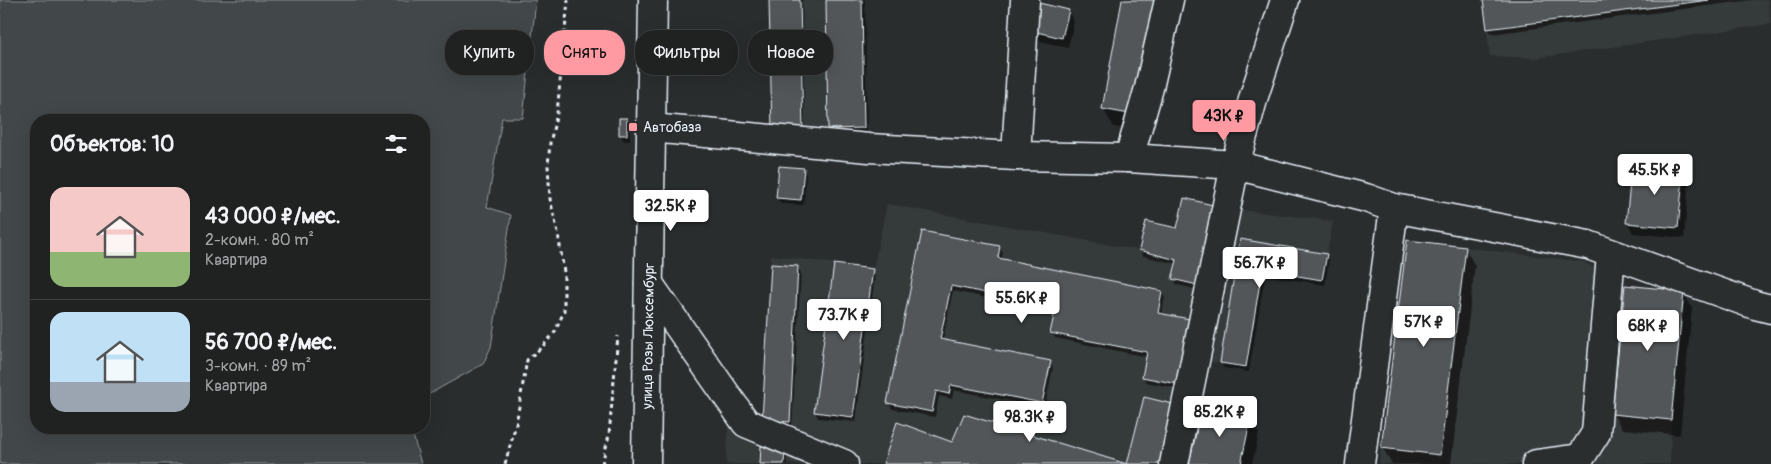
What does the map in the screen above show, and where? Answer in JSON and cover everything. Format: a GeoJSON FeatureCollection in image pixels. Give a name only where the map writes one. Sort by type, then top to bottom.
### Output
{"type":"FeatureCollection","features":[{"type":"Feature","properties":{"kind":"street","name":"улица Розы Люксембург"},"geometry":{"type":"LineString","coordinates":[[646,464],[653,0]]}},
{"type":"Feature","properties":{"kind":"street"},"geometry":{"type":"LineString","coordinates":[[1016,156],[1025,0]]}},
{"type":"Feature","properties":{"kind":"street"},"geometry":{"type":"LineString","coordinates":[[1129,158],[1149,88],[1168,0]]}},
{"type":"Feature","properties":{"kind":"street"},"geometry":{"type":"LineString","coordinates":[[1174,464],[1236,164],[1254,96],[1285,0]]}},
{"type":"Feature","properties":{"kind":"street"},"geometry":{"type":"LineString","coordinates":[[651,128],[868,148],[1016,156],[1129,158],[1236,164],[1366,198],[1394,208],[1588,245],[1755,305],[1771,308]]}},
{"type":"Feature","properties":{"kind":"street"},"geometry":{"type":"LineString","coordinates":[[1360,464],[1394,208]]}},
{"type":"Feature","properties":{"kind":"street"},"geometry":{"type":"LineString","coordinates":[[1536,464],[1580,458],[1596,433],[1611,254]]}},
{"type":"Feature","properties":{"kind":"street"},"geometry":{"type":"LineString","coordinates":[[649,284],[746,423],[844,464]]}},
{"type":"Feature","properties":{"kind":"path"},"geometry":{"type":"LineString","coordinates":[[505,464],[516,424],[527,360],[555,332],[564,311],[564,272],[550,199],[548,166],[550,143],[558,113],[568,0]]}},
{"type":"Feature","properties":{"kind":"path"},"geometry":{"type":"LineString","coordinates":[[602,464],[608,434],[618,335]]}},
{"type":"Feature","properties":{"kind":"shaded area"},"geometry":{"type":"Polygon","coordinates":[[[0,0],[536,0],[533,30],[445,30],[445,75],[528,75],[523,118],[502,118],[487,207],[511,215],[491,347],[483,364],[430,394],[430,114],[30,114],[30,434],[413,434],[421,464],[0,464],[0,0]]]}},
{"type":"Feature","properties":{"kind":"shaded area"},"geometry":{"type":"Polygon","coordinates":[[[769,0],[862,0],[864,128],[772,132],[771,75],[833,75],[833,30],[770,30],[769,0]]]}},
{"type":"Feature","properties":{"kind":"shaded area"},"geometry":{"type":"Polygon","coordinates":[[[1483,0],[1768,0],[1771,24],[1536,58],[1490,56],[1483,0]]]}},
{"type":"Feature","properties":{"kind":"shaded area"},"geometry":{"type":"Polygon","coordinates":[[[1184,198],[1225,208],[1333,221],[1322,280],[1262,270],[1246,367],[1188,358],[1167,464],[726,464],[729,416],[762,420],[771,255],[873,269],[887,204],[1138,250],[1146,221],[1177,228],[1184,198]]]}},
{"type":"Feature","properties":{"kind":"shaded area"},"geometry":{"type":"Polygon","coordinates":[[[1407,240],[1584,262],[1625,285],[1684,291],[1671,420],[1670,464],[1379,464],[1407,240]]]}},
{"type":"Feature","properties":{"kind":"building"},"geometry":{"type":"Polygon","coordinates":[[[769,0],[800,0],[801,30],[770,30],[769,0]]]}},
{"type":"Feature","properties":{"kind":"building"},"geometry":{"type":"Polygon","coordinates":[[[826,0],[862,0],[864,128],[828,129],[827,75],[833,75],[833,30],[826,30],[826,0]]]}},
{"type":"Feature","properties":{"kind":"building"},"geometry":{"type":"Polygon","coordinates":[[[1122,0],[1156,0],[1135,115],[1102,109],[1122,0]]]}},
{"type":"Feature","properties":{"kind":"building"},"geometry":{"type":"Polygon","coordinates":[[[1483,0],[1709,0],[1487,29],[1483,0]]]}},
{"type":"Feature","properties":{"kind":"building"},"geometry":{"type":"Polygon","coordinates":[[[1035,2],[1069,10],[1062,38],[1028,30],[1035,2]]]}},
{"type":"Feature","properties":{"kind":"building"},"geometry":{"type":"Polygon","coordinates":[[[771,75],[802,75],[803,131],[772,132],[771,75]]]}},
{"type":"Feature","properties":{"kind":"building"},"geometry":{"type":"Polygon","coordinates":[[[619,118],[627,118],[627,135],[619,135],[619,118]]]}},
{"type":"Feature","properties":{"kind":"building"},"geometry":{"type":"Polygon","coordinates":[[[1632,163],[1684,168],[1678,228],[1626,223],[1632,163]]]}},
{"type":"Feature","properties":{"kind":"building"},"geometry":{"type":"Polygon","coordinates":[[[779,166],[804,168],[801,200],[776,198],[779,166]]]}},
{"type":"Feature","properties":{"kind":"building"},"geometry":{"type":"Polygon","coordinates":[[[1184,198],[1225,208],[1206,287],[1172,279],[1177,260],[1139,250],[1146,221],[1177,228],[1184,198]]]}},
{"type":"Feature","properties":{"kind":"building"},"geometry":{"type":"Polygon","coordinates":[[[922,231],[1000,246],[998,258],[1162,291],[1158,313],[1195,320],[1183,385],[1142,377],[1147,352],[1050,333],[1056,307],[951,286],[940,339],[1051,361],[1042,403],[951,385],[949,394],[936,391],[932,412],[887,403],[922,231]]]}},
{"type":"Feature","properties":{"kind":"building"},"geometry":{"type":"Polygon","coordinates":[[[1240,239],[1327,254],[1322,280],[1262,270],[1246,367],[1220,363],[1240,239]]]}},
{"type":"Feature","properties":{"kind":"building"},"geometry":{"type":"Polygon","coordinates":[[[1407,240],[1466,247],[1440,455],[1381,448],[1407,240]]]}},
{"type":"Feature","properties":{"kind":"building"},"geometry":{"type":"Polygon","coordinates":[[[771,264],[798,266],[790,422],[762,420],[771,264]]]}},
{"type":"Feature","properties":{"kind":"building"},"geometry":{"type":"Polygon","coordinates":[[[834,264],[873,269],[853,417],[814,412],[834,264]]]}},
{"type":"Feature","properties":{"kind":"building"},"geometry":{"type":"Polygon","coordinates":[[[1625,285],[1684,291],[1671,420],[1612,414],[1625,285]]]}},
{"type":"Feature","properties":{"kind":"building"},"geometry":{"type":"Polygon","coordinates":[[[1144,397],[1181,406],[1167,464],[1127,464],[1144,397]]]}},
{"type":"Feature","properties":{"kind":"building"},"geometry":{"type":"Polygon","coordinates":[[[1202,406],[1251,417],[1241,464],[1189,464],[1202,406]]]}},
{"type":"Feature","properties":{"kind":"building"},"geometry":{"type":"Polygon","coordinates":[[[964,414],[1127,464],[883,464],[897,422],[952,442],[964,414]]]}},
{"type":"Feature","properties":{"kind":"building"},"geometry":{"type":"Polygon","coordinates":[[[761,446],[785,447],[784,464],[760,464],[761,446]]]}},
{"type":"Feature","properties":{"kind":"place","name":"Автобаза"},"geometry":{"type":"Point","coordinates":[633,127]}}]}
